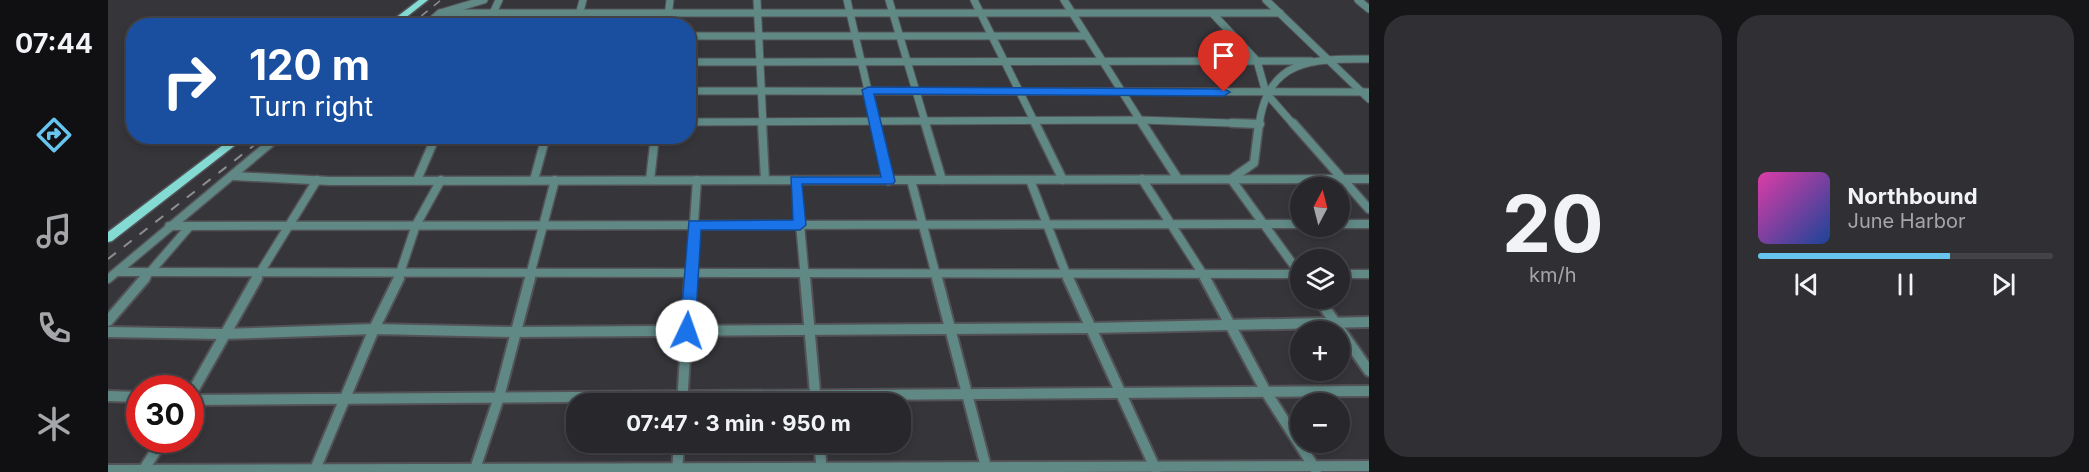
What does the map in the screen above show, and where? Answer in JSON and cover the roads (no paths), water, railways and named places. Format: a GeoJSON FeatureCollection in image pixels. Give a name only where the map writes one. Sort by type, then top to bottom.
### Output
{"type":"FeatureCollection","features":[{"type":"Feature","properties":{"kind":"main road"},"geometry":{"type":"LineString","coordinates":[[400,18],[424,0]]}},
{"type":"Feature","properties":{"kind":"main road"},"geometry":{"type":"LineString","coordinates":[[108,238],[231,144]]}},
{"type":"Feature","properties":{"kind":"street"},"geometry":{"type":"LineString","coordinates":[[434,18],[440,13],[484,0]]}},
{"type":"Feature","properties":{"kind":"street"},"geometry":{"type":"LineString","coordinates":[[490,18],[499,0]]}},
{"type":"Feature","properties":{"kind":"street"},"geometry":{"type":"LineString","coordinates":[[578,18],[583,0]]}},
{"type":"Feature","properties":{"kind":"street"},"geometry":{"type":"LineString","coordinates":[[668,18],[670,0]]}},
{"type":"Feature","properties":{"kind":"street"},"geometry":{"type":"LineString","coordinates":[[757,0],[765,180]]}},
{"type":"Feature","properties":{"kind":"street"},"geometry":{"type":"LineString","coordinates":[[847,0],[889,181]]}},
{"type":"Feature","properties":{"kind":"street"},"geometry":{"type":"LineString","coordinates":[[889,0],[942,180]]}},
{"type":"Feature","properties":{"kind":"street"},"geometry":{"type":"LineString","coordinates":[[974,0],[1064,180]]}},
{"type":"Feature","properties":{"kind":"street"},"geometry":{"type":"LineString","coordinates":[[1064,0],[1178,179]]}},
{"type":"Feature","properties":{"kind":"street"},"geometry":{"type":"LineString","coordinates":[[1266,0],[1326,59],[1366,92],[1369,99]]}},
{"type":"Feature","properties":{"kind":"street"},"geometry":{"type":"LineString","coordinates":[[1358,0],[1369,9]]}},
{"type":"Feature","properties":{"kind":"street"},"geometry":{"type":"LineString","coordinates":[[440,13],[1280,13]]}},
{"type":"Feature","properties":{"kind":"street"},"geometry":{"type":"LineString","coordinates":[[1213,14],[1257,61],[1266,93],[1340,177]]}},
{"type":"Feature","properties":{"kind":"street"},"geometry":{"type":"LineString","coordinates":[[696,36],[1086,36]]}},
{"type":"Feature","properties":{"kind":"street"},"geometry":{"type":"LineString","coordinates":[[696,62],[1369,59]]}},
{"type":"Feature","properties":{"kind":"street"},"geometry":{"type":"LineString","coordinates":[[1231,179],[1254,163],[1266,93],[1276,79],[1311,61]]}},
{"type":"Feature","properties":{"kind":"street"},"geometry":{"type":"LineString","coordinates":[[696,90],[1366,92]]}},
{"type":"Feature","properties":{"kind":"street"},"geometry":{"type":"LineString","coordinates":[[696,122],[1140,120],[1260,124]]}},
{"type":"Feature","properties":{"kind":"street"},"geometry":{"type":"LineString","coordinates":[[108,279],[270,144]]}},
{"type":"Feature","properties":{"kind":"street"},"geometry":{"type":"LineString","coordinates":[[417,180],[432,144]]}},
{"type":"Feature","properties":{"kind":"street"},"geometry":{"type":"LineString","coordinates":[[534,180],[544,144]]}},
{"type":"Feature","properties":{"kind":"street"},"geometry":{"type":"LineString","coordinates":[[650,180],[654,144]]}},
{"type":"Feature","properties":{"kind":"street"},"geometry":{"type":"LineString","coordinates":[[234,176],[317,180],[1290,179]]}},
{"type":"Feature","properties":{"kind":"street"},"geometry":{"type":"LineString","coordinates":[[1142,179],[1203,274],[1266,392],[1315,469]]}},
{"type":"Feature","properties":{"kind":"street"},"geometry":{"type":"LineString","coordinates":[[1231,179],[1290,260]]}},
{"type":"Feature","properties":{"kind":"street"},"geometry":{"type":"LineString","coordinates":[[1350,179],[1369,179]]}},
{"type":"Feature","properties":{"kind":"street"},"geometry":{"type":"LineString","coordinates":[[202,375],[223,334],[287,225],[317,180]]}},
{"type":"Feature","properties":{"kind":"street"},"geometry":{"type":"LineString","coordinates":[[314,471],[374,329],[402,272],[416,225],[441,180]]}},
{"type":"Feature","properties":{"kind":"street"},"geometry":{"type":"LineString","coordinates":[[474,471],[499,397],[555,180]]}},
{"type":"Feature","properties":{"kind":"street"},"geometry":{"type":"LineString","coordinates":[[683,393],[697,180]]}},
{"type":"Feature","properties":{"kind":"street"},"geometry":{"type":"LineString","coordinates":[[796,180],[814,393]]}},
{"type":"Feature","properties":{"kind":"street"},"geometry":{"type":"LineString","coordinates":[[911,180],[987,470]]}},
{"type":"Feature","properties":{"kind":"street"},"geometry":{"type":"LineString","coordinates":[[1030,180],[1066,274],[1156,470]]}},
{"type":"Feature","properties":{"kind":"street"},"geometry":{"type":"LineString","coordinates":[[1350,188],[1369,209]]}},
{"type":"Feature","properties":{"kind":"street"},"geometry":{"type":"LineString","coordinates":[[169,226],[1290,224]]}},
{"type":"Feature","properties":{"kind":"street"},"geometry":{"type":"LineString","coordinates":[[1350,224],[1369,224]]}},
{"type":"Feature","properties":{"kind":"street"},"geometry":{"type":"LineString","coordinates":[[108,321],[190,226]]}},
{"type":"Feature","properties":{"kind":"street"},"geometry":{"type":"LineString","coordinates":[[118,272],[1290,274]]}},
{"type":"Feature","properties":{"kind":"street"},"geometry":{"type":"LineString","coordinates":[[1350,274],[1369,274]]}},
{"type":"Feature","properties":{"kind":"street"},"geometry":{"type":"LineString","coordinates":[[1350,322],[1369,322]]}},
{"type":"Feature","properties":{"kind":"street"},"geometry":{"type":"LineString","coordinates":[[108,332],[223,334],[374,329],[515,332],[687,331],[1091,328],[1290,323]]}},
{"type":"Feature","properties":{"kind":"street"},"geometry":{"type":"LineString","coordinates":[[1350,344],[1369,371]]}},
{"type":"Feature","properties":{"kind":"street"},"geometry":{"type":"LineString","coordinates":[[911,396],[1369,391]]}},
{"type":"Feature","properties":{"kind":"street"},"geometry":{"type":"LineString","coordinates":[[108,396],[126,397]]}},
{"type":"Feature","properties":{"kind":"street"},"geometry":{"type":"LineString","coordinates":[[204,398],[566,398]]}},
{"type":"Feature","properties":{"kind":"street"},"geometry":{"type":"LineString","coordinates":[[143,471],[155,453]]}},
{"type":"Feature","properties":{"kind":"street"},"geometry":{"type":"LineString","coordinates":[[677,470],[678,453]]}},
{"type":"Feature","properties":{"kind":"street"},"geometry":{"type":"LineString","coordinates":[[820,453],[822,470]]}},
{"type":"Feature","properties":{"kind":"street"},"geometry":{"type":"LineString","coordinates":[[108,470],[1156,470],[1315,469],[1369,466]]}},
{"type":"Feature","properties":{"kind":"railway"},"geometry":{"type":"LineString","coordinates":[[419,18],[441,0]]}},
{"type":"Feature","properties":{"kind":"railway"},"geometry":{"type":"LineString","coordinates":[[108,259],[256,144]]}}]}
